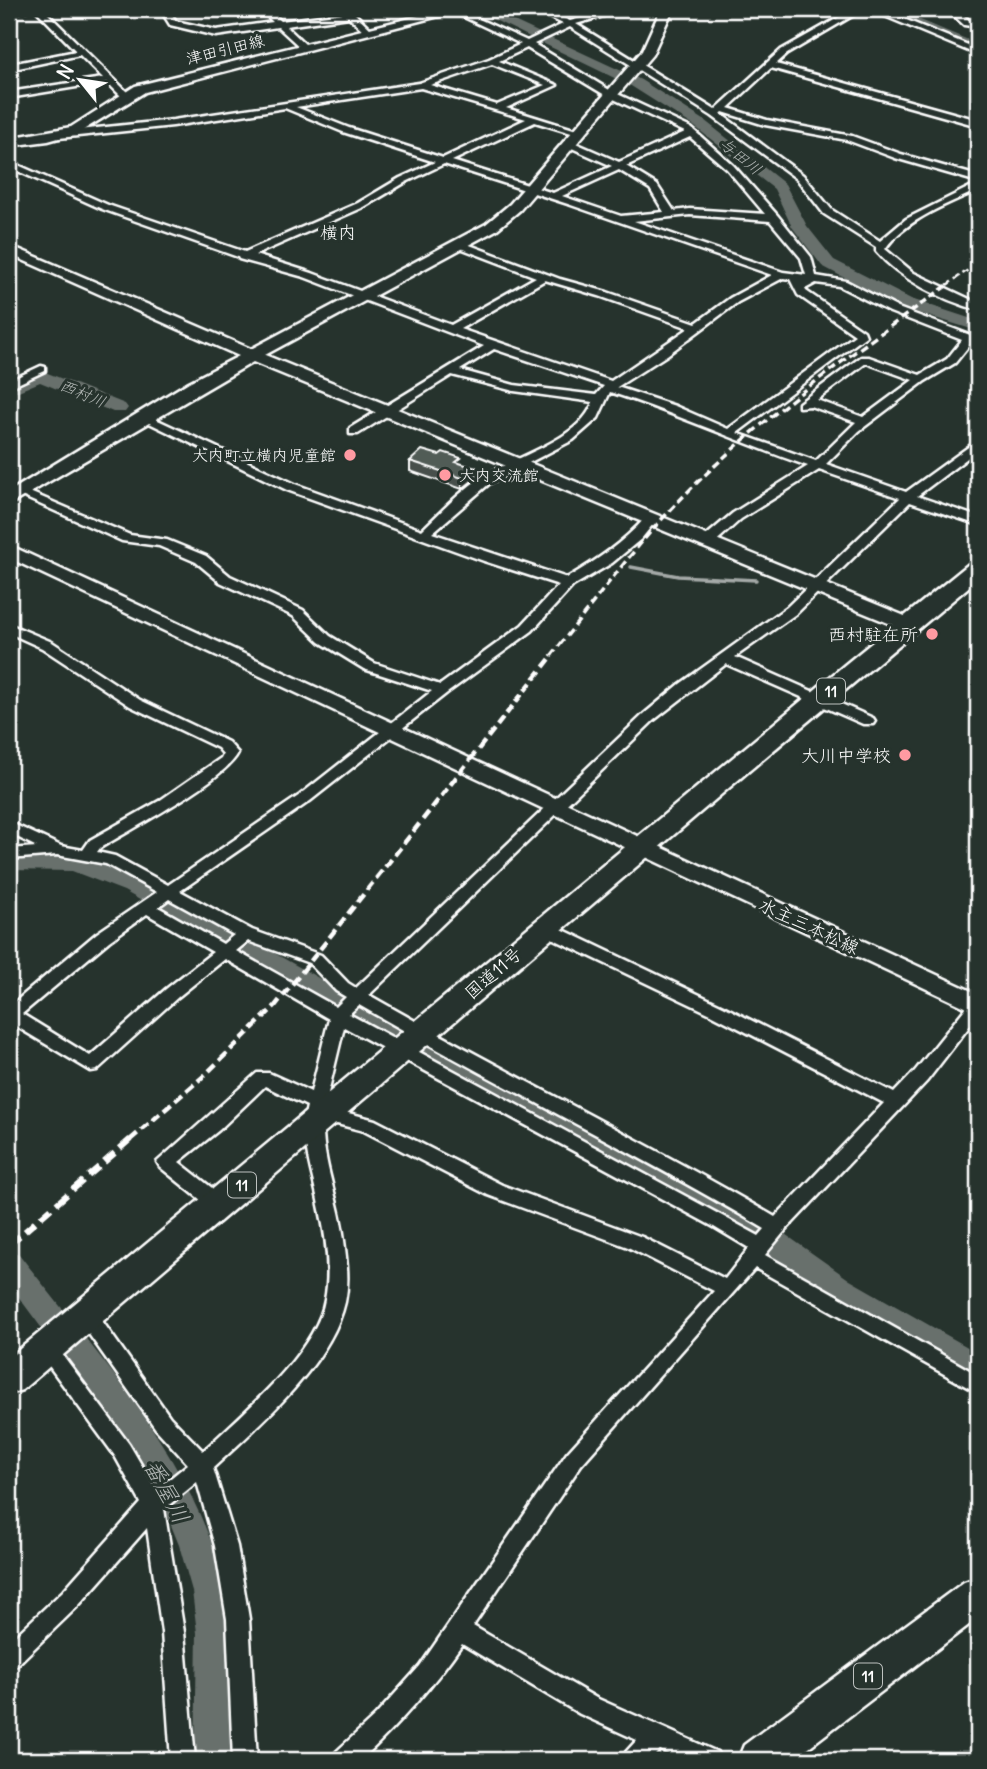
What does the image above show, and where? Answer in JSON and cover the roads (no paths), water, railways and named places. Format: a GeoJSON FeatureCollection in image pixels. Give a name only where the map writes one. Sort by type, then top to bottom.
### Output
{"type":"FeatureCollection","features":[{"type":"Feature","properties":{"kind":"highway","name":"国道11号"},"geometry":{"type":"LineString","coordinates":[[9,1379],[219,1204],[315,1113],[413,1042],[640,846],[978,568]]}},
{"type":"Feature","properties":{"kind":"highway","name":"11"},"geometry":{"type":"LineString","coordinates":[[760,1760],[978,1595]]}},
{"type":"Feature","properties":{"kind":"street"},"geometry":{"type":"LineString","coordinates":[[9,11],[27,9]]}},
{"type":"Feature","properties":{"kind":"street"},"geometry":{"type":"LineString","coordinates":[[39,9],[85,52],[125,95]]}},
{"type":"Feature","properties":{"kind":"street"},"geometry":{"type":"LineString","coordinates":[[163,9],[173,23],[216,33],[348,11],[369,31]]}},
{"type":"Feature","properties":{"kind":"street"},"geometry":{"type":"LineString","coordinates":[[264,9],[303,47]]}},
{"type":"Feature","properties":{"kind":"street"},"geometry":{"type":"LineString","coordinates":[[455,9],[544,52],[613,93],[691,133],[730,167],[774,218],[806,257],[811,269],[811,279]]}},
{"type":"Feature","properties":{"kind":"street","name":"津田引田線"},"geometry":{"type":"LineString","coordinates":[[9,142],[59,135],[87,123],[125,95],[155,84],[455,9]]}},
{"type":"Feature","properties":{"kind":"street"},"geometry":{"type":"LineString","coordinates":[[536,9],[568,25],[634,68],[719,112],[800,177],[828,212],[881,245]]}},
{"type":"Feature","properties":{"kind":"street"},"geometry":{"type":"LineString","coordinates":[[59,135],[289,107],[421,85],[492,61],[568,25],[623,9]]}},
{"type":"Feature","properties":{"kind":"street"},"geometry":{"type":"LineString","coordinates":[[15,497],[143,417],[491,227],[515,207],[634,68],[652,45],[667,9]]}},
{"type":"Feature","properties":{"kind":"street"},"geometry":{"type":"LineString","coordinates":[[719,112],[769,65],[798,43],[860,9]]}},
{"type":"Feature","properties":{"kind":"street"},"geometry":{"type":"LineString","coordinates":[[872,9],[978,52]]}},
{"type":"Feature","properties":{"kind":"street"},"geometry":{"type":"LineString","coordinates":[[897,9],[978,43]]}},
{"type":"Feature","properties":{"kind":"street"},"geometry":{"type":"LineString","coordinates":[[951,9],[967,23],[978,25]]}},
{"type":"Feature","properties":{"kind":"street"},"geometry":{"type":"LineString","coordinates":[[12,64],[85,52]]}},
{"type":"Feature","properties":{"kind":"street"},"geometry":{"type":"LineString","coordinates":[[492,61],[553,85],[495,109]]}},
{"type":"Feature","properties":{"kind":"street"},"geometry":{"type":"LineString","coordinates":[[12,64],[23,73]]}},
{"type":"Feature","properties":{"kind":"street"},"geometry":{"type":"LineString","coordinates":[[769,65],[852,90],[978,122]]}},
{"type":"Feature","properties":{"kind":"street"},"geometry":{"type":"LineString","coordinates":[[9,95],[110,79]]}},
{"type":"Feature","properties":{"kind":"street"},"geometry":{"type":"LineString","coordinates":[[31,80],[43,90]]}},
{"type":"Feature","properties":{"kind":"street"},"geometry":{"type":"LineString","coordinates":[[421,85],[532,120],[573,138],[654,187],[670,213]]}},
{"type":"Feature","properties":{"kind":"street"},"geometry":{"type":"LineString","coordinates":[[289,107],[346,130],[781,275],[860,332],[860,336],[728,434]]}},
{"type":"Feature","properties":{"kind":"street"},"geometry":{"type":"LineString","coordinates":[[719,112],[849,138],[898,156],[978,179]]}},
{"type":"Feature","properties":{"kind":"street"},"geometry":{"type":"LineString","coordinates":[[243,257],[337,216],[403,180],[532,120]]}},
{"type":"Feature","properties":{"kind":"street"},"geometry":{"type":"LineString","coordinates":[[552,197],[691,133]]}},
{"type":"Feature","properties":{"kind":"street"},"geometry":{"type":"LineString","coordinates":[[9,164],[105,207],[243,257],[308,275],[671,408],[728,434],[978,521]]}},
{"type":"Feature","properties":{"kind":"street"},"geometry":{"type":"LineString","coordinates":[[978,186],[916,218],[888,236],[880,248],[884,256],[909,273],[978,307]]}},
{"type":"Feature","properties":{"kind":"street"},"geometry":{"type":"LineString","coordinates":[[620,220],[670,213],[774,218]]}},
{"type":"Feature","properties":{"kind":"street"},"geometry":{"type":"LineString","coordinates":[[459,244],[543,277],[603,294],[698,328]]}},
{"type":"Feature","properties":{"kind":"street"},"geometry":{"type":"LineString","coordinates":[[9,249],[253,356],[910,625]]}},
{"type":"Feature","properties":{"kind":"street"},"geometry":{"type":"LineString","coordinates":[[424,534],[477,486],[569,437],[594,416],[599,399],[610,387],[698,328],[734,300],[781,275]]}},
{"type":"Feature","properties":{"kind":"street"},"geometry":{"type":"LineString","coordinates":[[452,329],[543,277]]}},
{"type":"Feature","properties":{"kind":"street"},"geometry":{"type":"LineString","coordinates":[[706,542],[737,516],[819,465],[864,421],[921,379],[951,361],[974,340],[894,310],[842,283],[811,279],[797,284]]}},
{"type":"Feature","properties":{"kind":"street"},"geometry":{"type":"LineString","coordinates":[[354,431],[493,345]]}},
{"type":"Feature","properties":{"kind":"street"},"geometry":{"type":"LineString","coordinates":[[864,421],[806,403],[865,359],[921,379]]}},
{"type":"Feature","properties":{"kind":"street"},"geometry":{"type":"LineString","coordinates":[[9,385],[41,369]]}},
{"type":"Feature","properties":{"kind":"street"},"geometry":{"type":"LineString","coordinates":[[453,372],[513,388],[599,399]]}},
{"type":"Feature","properties":{"kind":"street"},"geometry":{"type":"LineString","coordinates":[[143,417],[291,487],[568,583]]}},
{"type":"Feature","properties":{"kind":"street"},"geometry":{"type":"LineString","coordinates":[[9,1657],[71,1598],[157,1503],[199,1468],[279,1393],[318,1340],[335,1302],[338,1270],[315,1113],[339,1014],[649,717],[724,658],[792,610],[812,587],[909,496],[978,444]]}},
{"type":"Feature","properties":{"kind":"street"},"geometry":{"type":"LineString","coordinates":[[15,497],[127,538],[162,543],[201,559],[225,579],[298,612],[325,639],[369,666],[442,690]]}},
{"type":"Feature","properties":{"kind":"street"},"geometry":{"type":"LineString","coordinates":[[246,934],[92,1065],[9,1016],[103,937],[305,798],[442,690],[527,628],[568,583],[607,560],[636,536],[650,520]]}},
{"type":"Feature","properties":{"kind":"street","name":"水主三本松線"},"geometry":{"type":"LineString","coordinates":[[9,551],[978,1004]]}},
{"type":"Feature","properties":{"kind":"street"},"geometry":{"type":"LineString","coordinates":[[9,628],[24,633],[135,703],[223,745],[231,753],[227,761],[164,804],[95,844],[88,854]]}},
{"type":"Feature","properties":{"kind":"street"},"geometry":{"type":"LineString","coordinates":[[9,642],[24,633]]}},
{"type":"Feature","properties":{"kind":"street"},"geometry":{"type":"LineString","coordinates":[[724,658],[868,721]]}},
{"type":"Feature","properties":{"kind":"street"},"geometry":{"type":"LineString","coordinates":[[9,827],[57,850]]}},
{"type":"Feature","properties":{"kind":"street"},"geometry":{"type":"LineString","coordinates":[[9,854],[57,850],[110,860],[246,934],[315,959],[342,987],[413,1042],[765,1241],[978,1385]]}},
{"type":"Feature","properties":{"kind":"street"},"geometry":{"type":"LineString","coordinates":[[148,908],[339,1014],[413,1042],[608,1135],[709,1187],[765,1241]]}},
{"type":"Feature","properties":{"kind":"street"},"geometry":{"type":"LineString","coordinates":[[545,928],[719,1011],[895,1101]]}},
{"type":"Feature","properties":{"kind":"street"},"geometry":{"type":"LineString","coordinates":[[344,1760],[384,1723],[428,1675],[574,1459],[728,1289],[765,1241],[921,1076],[978,1004]]}},
{"type":"Feature","properties":{"kind":"street"},"geometry":{"type":"LineString","coordinates":[[219,1204],[166,1162],[213,1125],[263,1078],[315,1113],[369,1125],[495,1190],[635,1242],[728,1289]]}},
{"type":"Feature","properties":{"kind":"street"},"geometry":{"type":"LineString","coordinates":[[66,1331],[157,1415],[199,1468],[226,1545],[238,1619],[245,1760]]}},
{"type":"Feature","properties":{"kind":"street"},"geometry":{"type":"LineString","coordinates":[[66,1331],[122,1450],[157,1503],[180,1697],[183,1760]]}},
{"type":"Feature","properties":{"kind":"street"},"geometry":{"type":"LineString","coordinates":[[459,1630],[588,1706],[709,1760]]}},
{"type":"Feature","properties":{"kind":"street"},"geometry":{"type":"LineString","coordinates":[[634,1760],[657,1736]]}},
{"type":"Feature","properties":{"kind":"waterway","name":"与田川"},"geometry":{"type":"LineString","coordinates":[[478,9],[636,83],[699,123],[780,187],[800,227],[828,263],[905,303],[978,326]]}},
{"type":"Feature","properties":{"kind":"waterway"},"geometry":{"type":"LineString","coordinates":[[884,9],[978,49]]}},
{"type":"Feature","properties":{"kind":"waterway","name":"西村川"},"geometry":{"type":"LineString","coordinates":[[9,390],[40,375],[119,408]]}},
{"type":"Feature","properties":{"kind":"waterway"},"geometry":{"type":"LineString","coordinates":[[631,567],[678,576],[756,580]]}},
{"type":"Feature","properties":{"kind":"waterway"},"geometry":{"type":"LineString","coordinates":[[9,862],[75,863],[133,885],[431,1053],[755,1228],[839,1289],[978,1368]]}},
{"type":"Feature","properties":{"kind":"waterway","name":"番屋川"},"geometry":{"type":"LineString","coordinates":[[9,1262],[127,1417],[177,1501],[196,1545],[209,1591],[215,1633],[213,1760]]}},
{"type":"Feature","properties":{"kind":"railway"},"geometry":{"type":"LineString","coordinates":[[947,285],[978,263]]}},
{"type":"Feature","properties":{"kind":"railway"},"geometry":{"type":"LineString","coordinates":[[551,656],[643,540],[707,473],[773,415],[949,284]]}},
{"type":"Feature","properties":{"kind":"railway"},"geometry":{"type":"LineString","coordinates":[[130,1140],[206,1074],[275,1006],[553,655]]}},
{"type":"Feature","properties":{"kind":"railway"},"geometry":{"type":"LineString","coordinates":[[9,1245],[132,1138]]}},
{"type":"Feature","properties":{"kind":"place","name":"大内町立横内児童館"},"geometry":{"type":"Point","coordinates":[350,455]}},
{"type":"Feature","properties":{"kind":"place","name":"大内交流館"},"geometry":{"type":"Point","coordinates":[445,475]}},
{"type":"Feature","properties":{"kind":"place","name":"西村駐在所"},"geometry":{"type":"Point","coordinates":[932,634]}},
{"type":"Feature","properties":{"kind":"place","name":"大川中学校"},"geometry":{"type":"Point","coordinates":[905,755]}},
{"type":"Feature","properties":{"kind":"district","name":"横内"},"geometry":{"type":"Point","coordinates":[338,232]}}]}
